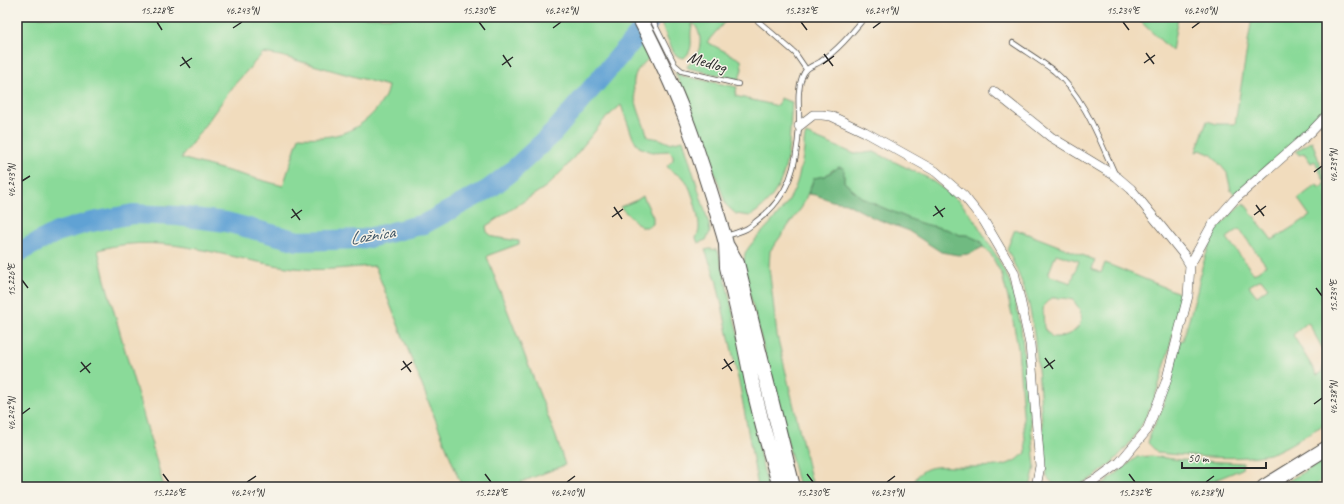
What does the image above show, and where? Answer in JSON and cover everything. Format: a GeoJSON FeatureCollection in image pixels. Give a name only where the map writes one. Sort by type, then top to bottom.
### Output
{"type":"FeatureCollection","features":[{"type":"Feature","properties":{"kind":"main road"},"geometry":{"type":"LineString","coordinates":[[639,17],[657,51],[685,116],[725,240],[737,263],[793,487]]}},
{"type":"Feature","properties":{"kind":"main road"},"geometry":{"type":"LineString","coordinates":[[725,240],[727,267],[752,382],[780,487]]}},
{"type":"Feature","properties":{"kind":"main road"},"geometry":{"type":"LineString","coordinates":[[1264,487],[1327,448]]}},
{"type":"Feature","properties":{"kind":"street"},"geometry":{"type":"LineString","coordinates":[[995,92],[1051,137],[1117,177],[1131,189],[1144,203],[1190,265]]}},
{"type":"Feature","properties":{"kind":"street"},"geometry":{"type":"LineString","coordinates":[[799,126],[813,115],[822,115],[831,116],[865,132],[935,171],[964,196],[984,221],[1014,272],[1030,344],[1040,466],[1036,487]]}},
{"type":"Feature","properties":{"kind":"street"},"geometry":{"type":"LineString","coordinates":[[1082,487],[1097,479],[1120,462],[1147,430],[1166,382],[1186,304],[1190,265],[1212,225],[1234,200],[1311,132],[1327,115]]}},
{"type":"Feature","properties":{"kind":"lane","name":"Medlog"},"geometry":{"type":"LineString","coordinates":[[651,17],[675,65],[682,71],[738,84]]}},
{"type":"Feature","properties":{"kind":"lane"},"geometry":{"type":"LineString","coordinates":[[725,240],[747,229],[769,212],[784,194],[791,176],[796,151],[799,126],[800,85],[806,69],[838,49],[865,17]]}},
{"type":"Feature","properties":{"kind":"lane"},"geometry":{"type":"LineString","coordinates":[[758,21],[795,53],[806,69]]}},
{"type":"Feature","properties":{"kind":"lane"},"geometry":{"type":"LineString","coordinates":[[1013,43],[1054,72],[1078,98],[1117,177]]}},
{"type":"Feature","properties":{"kind":"green space"},"geometry":{"type":"Polygon","coordinates":[[[17,17],[631,17],[637,27],[549,131],[526,155],[498,178],[460,201],[423,216],[392,225],[357,231],[303,233],[216,214],[168,206],[118,208],[70,220],[39,233],[17,248],[17,17]],[[263,53],[235,84],[181,158],[283,186],[299,137],[331,136],[350,130],[367,119],[375,111],[382,102],[386,93],[388,86],[281,56],[263,53]]]}},
{"type":"Feature","properties":{"kind":"green space"},"geometry":{"type":"Polygon","coordinates":[[[658,17],[729,17],[707,42],[741,60],[742,69],[739,80],[688,68],[687,66],[696,57],[700,46],[697,28],[693,23],[691,28],[690,50],[684,58],[679,57],[674,53],[658,17]]]}},
{"type":"Feature","properties":{"kind":"green space"},"geometry":{"type":"Polygon","coordinates":[[[1145,17],[1178,17],[1172,51],[1141,22],[1145,17]]]}},
{"type":"Feature","properties":{"kind":"green space"},"geometry":{"type":"Polygon","coordinates":[[[1252,17],[1327,17],[1327,108],[1320,119],[1235,194],[1231,191],[1227,173],[1212,155],[1200,150],[1196,152],[1207,121],[1217,124],[1235,124],[1252,17]]]}},
{"type":"Feature","properties":{"kind":"green space"},"geometry":{"type":"Polygon","coordinates":[[[643,39],[650,57],[637,71],[634,78],[636,104],[648,137],[660,139],[669,143],[683,140],[709,224],[710,232],[706,240],[698,243],[696,238],[699,230],[697,212],[686,181],[671,171],[667,166],[673,160],[673,155],[669,151],[652,152],[639,147],[633,138],[621,105],[604,120],[566,167],[547,186],[486,226],[487,232],[493,237],[519,241],[519,244],[487,257],[556,437],[565,465],[521,482],[523,487],[462,487],[375,266],[305,269],[279,266],[176,245],[150,243],[124,245],[98,250],[105,280],[164,487],[17,487],[17,258],[43,243],[78,229],[122,219],[155,218],[207,223],[273,240],[296,244],[332,245],[350,243],[398,235],[423,228],[465,210],[505,185],[531,164],[554,141],[643,39]]]}},
{"type":"Feature","properties":{"kind":"green space"},"geometry":{"type":"Polygon","coordinates":[[[675,72],[682,76],[737,87],[735,96],[778,106],[780,98],[792,102],[786,165],[781,180],[774,193],[764,205],[750,216],[736,214],[726,205],[705,144],[675,72]]]}},
{"type":"Feature","properties":{"kind":"green space"},"geometry":{"type":"Polygon","coordinates":[[[806,134],[855,154],[874,152],[928,178],[961,203],[974,219],[1009,280],[1021,327],[1035,467],[1030,487],[895,487],[914,482],[918,475],[929,468],[1004,465],[1013,462],[1026,453],[1018,348],[1011,310],[1002,275],[990,253],[983,247],[980,241],[967,235],[960,235],[949,230],[920,223],[881,207],[861,197],[844,182],[844,176],[834,169],[825,176],[814,178],[802,207],[770,251],[769,267],[777,335],[813,487],[799,487],[743,268],[745,253],[756,238],[784,208],[794,190],[804,153],[804,139],[806,134]]]}},
{"type":"Feature","properties":{"kind":"green space"},"geometry":{"type":"Polygon","coordinates":[[[1312,141],[1327,184],[1327,357],[1308,322],[1293,335],[1317,375],[1321,373],[1327,358],[1327,423],[1282,449],[1264,455],[1235,458],[1185,456],[1158,453],[1148,443],[1173,373],[1180,341],[1183,340],[1197,292],[1202,267],[1213,234],[1235,210],[1244,203],[1272,240],[1310,216],[1298,199],[1317,184],[1319,188],[1324,186],[1325,183],[1315,161],[1311,163],[1304,153],[1299,155],[1296,151],[1312,141]],[[1239,229],[1227,238],[1254,274],[1266,265],[1239,229]],[[1261,279],[1249,286],[1257,296],[1268,288],[1261,279]]]}},
{"type":"Feature","properties":{"kind":"green space"},"geometry":{"type":"Polygon","coordinates":[[[839,167],[844,168],[844,182],[861,197],[920,223],[949,230],[960,235],[967,235],[980,241],[983,247],[969,254],[958,255],[941,252],[907,230],[874,218],[846,203],[832,201],[816,195],[808,194],[814,178],[825,176],[839,167]]]}},
{"type":"Feature","properties":{"kind":"green space"},"geometry":{"type":"Polygon","coordinates":[[[643,196],[653,217],[653,224],[648,227],[641,227],[620,207],[643,196]]]}},
{"type":"Feature","properties":{"kind":"green space"},"geometry":{"type":"Polygon","coordinates":[[[1015,229],[1095,260],[1092,269],[1101,273],[1105,263],[1184,295],[1158,386],[1150,408],[1140,428],[1126,447],[1109,465],[1094,477],[1076,485],[1067,487],[1059,486],[1052,483],[1047,476],[1039,375],[1031,315],[1024,289],[1007,249],[1015,229]],[[1056,254],[1048,275],[1071,283],[1079,261],[1056,254]],[[1051,298],[1044,305],[1044,328],[1052,337],[1067,335],[1079,325],[1081,321],[1080,311],[1073,300],[1051,298]]]}},
{"type":"Feature","properties":{"kind":"green space"},"geometry":{"type":"Polygon","coordinates":[[[705,250],[716,250],[719,254],[724,274],[756,413],[760,455],[768,487],[758,487],[740,387],[716,279],[705,250]]]}},
{"type":"Feature","properties":{"kind":"green space"},"geometry":{"type":"Polygon","coordinates":[[[1151,456],[1181,460],[1243,463],[1242,469],[1198,487],[1097,487],[1137,457],[1151,456]]]}},
{"type":"Feature","properties":{"kind":"green space"},"geometry":{"type":"Polygon","coordinates":[[[1327,458],[1327,477],[1312,487],[1278,487],[1327,458]]]}},
{"type":"Feature","properties":{"kind":"waterway","name":"Ložnica"},"geometry":{"type":"LineString","coordinates":[[17,253],[57,232],[87,223],[133,214],[178,216],[226,222],[298,241],[364,239],[424,224],[489,189],[511,172],[553,133],[653,17]]}},
{"type":"Feature","properties":{"kind":"railway"},"geometry":{"type":"LineString","coordinates":[[1317,487],[1327,481]]}}]}
